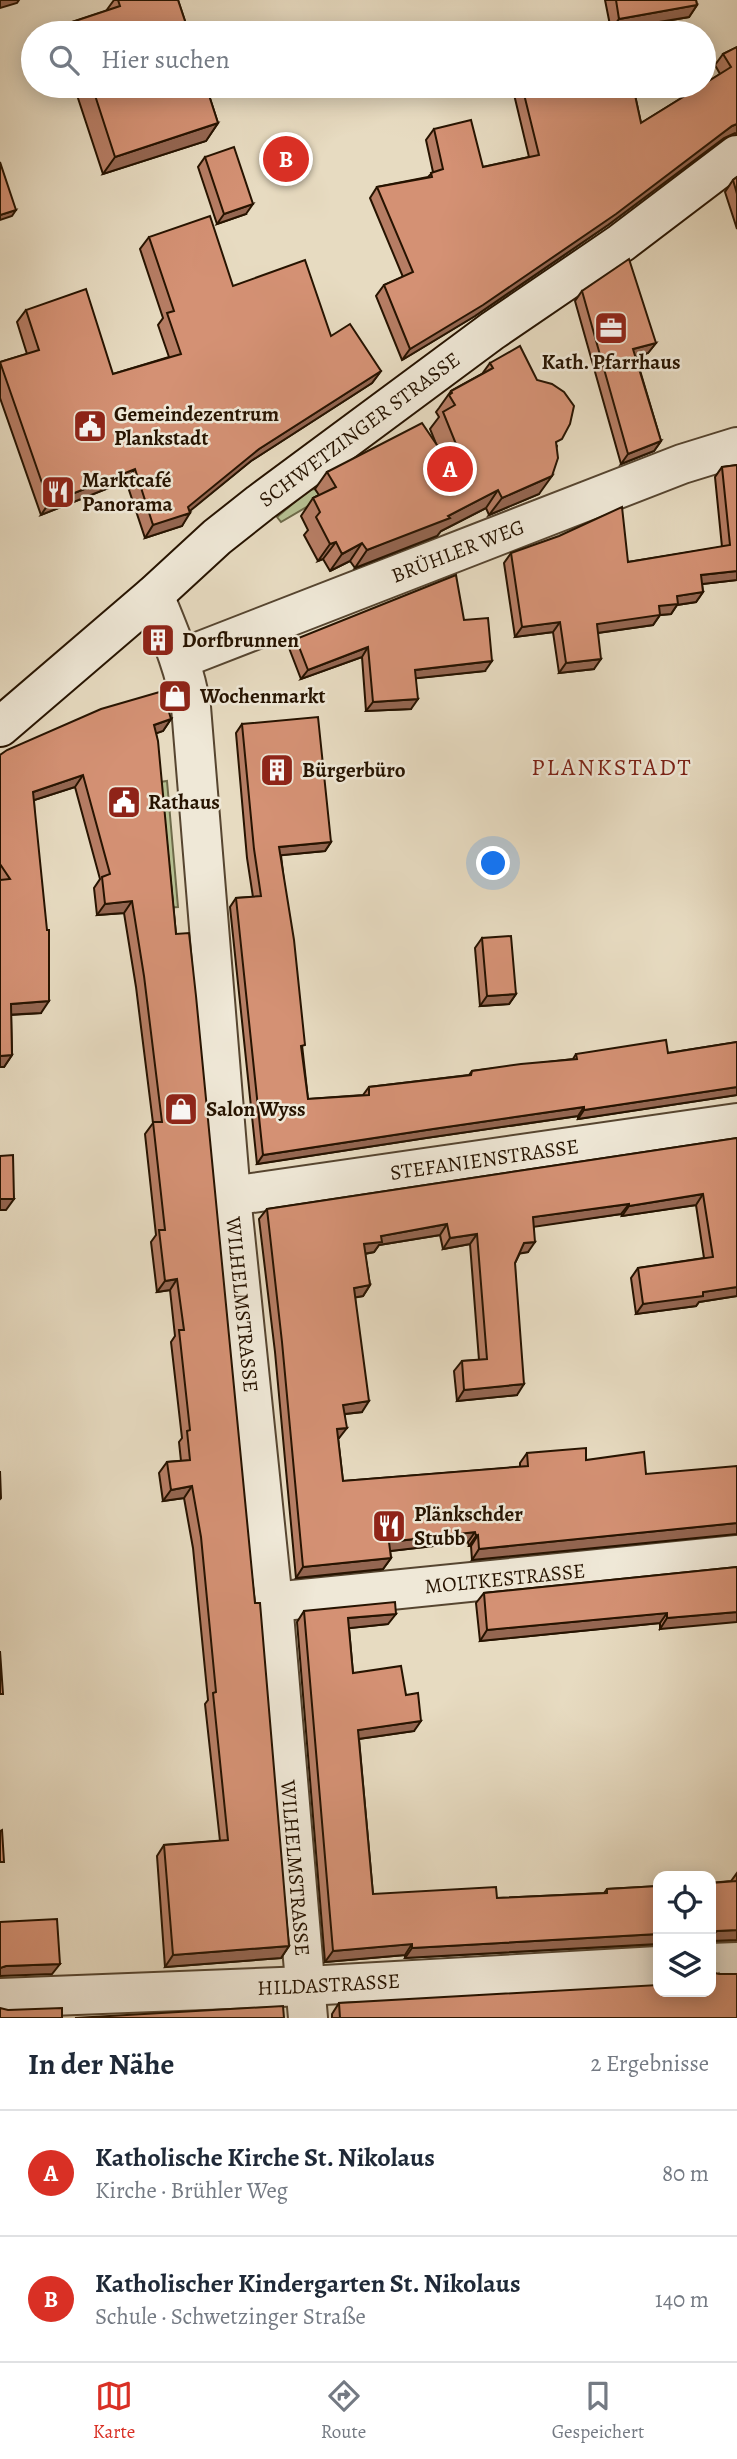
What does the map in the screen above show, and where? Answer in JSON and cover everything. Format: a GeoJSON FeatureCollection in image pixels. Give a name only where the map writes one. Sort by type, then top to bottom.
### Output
{"type":"FeatureCollection","features":[{"type":"Feature","properties":{"kind":"street","name":"SCHWETZINGER STRASSE"},"geometry":{"type":"LineString","coordinates":[[0,727],[154,595],[217,537],[322,455],[492,331],[621,243],[737,155]]}},
{"type":"Feature","properties":{"kind":"street","name":"BRÜHLER WEG"},"geometry":{"type":"LineString","coordinates":[[180,659],[682,464],[737,447]]}},
{"type":"Feature","properties":{"kind":"street","name":"WILHELMSTRASSE"},"geometry":{"type":"LineString","coordinates":[[154,595],[180,659],[191,707],[231,1196],[274,1602],[307,2002]]}},
{"type":"Feature","properties":{"kind":"street","name":"STEFANIENSTRASSE"},"geometry":{"type":"LineString","coordinates":[[231,1196],[737,1123]]}},
{"type":"Feature","properties":{"kind":"street","name":"MOLTKESTRASSE"},"geometry":{"type":"LineString","coordinates":[[274,1602],[737,1555]]}},
{"type":"Feature","properties":{"kind":"street"},"geometry":{"type":"LineString","coordinates":[[716,1963],[737,1962]]}},
{"type":"Feature","properties":{"kind":"street","name":"HILDASTRASSE"},"geometry":{"type":"LineString","coordinates":[[0,1998],[307,2002],[653,1967]]}},
{"type":"Feature","properties":{"kind":"green space"},"geometry":{"type":"Polygon","coordinates":[[[315,489],[326,504],[310,505],[281,522],[277,517],[309,490],[315,489]]]}},
{"type":"Feature","properties":{"kind":"green space"},"geometry":{"type":"Polygon","coordinates":[[[167,781],[178,907],[164,908],[153,783],[167,781]]]}},
{"type":"Feature","properties":{"kind":"building"},"geometry":{"type":"Polygon","coordinates":[[[118,0],[178,0],[185,21],[75,21],[120,6],[118,0]]]}},
{"type":"Feature","properties":{"kind":"building"},"geometry":{"type":"Polygon","coordinates":[[[616,0],[696,0],[697,5],[619,19],[616,0]]]}},
{"type":"Feature","properties":{"kind":"building"},"geometry":{"type":"Polygon","coordinates":[[[737,47],[737,124],[616,214],[483,305],[410,349],[384,285],[413,272],[377,187],[432,177],[431,173],[443,169],[434,129],[471,120],[483,167],[539,155],[525,98],[636,98],[641,123],[682,98],[716,98],[716,76],[731,67],[723,54],[737,47]]]}},
{"type":"Feature","properties":{"kind":"building"},"geometry":{"type":"Polygon","coordinates":[[[96,98],[210,98],[218,123],[115,157],[96,98]]]}},
{"type":"Feature","properties":{"kind":"building"},"geometry":{"type":"Polygon","coordinates":[[[234,147],[253,204],[224,214],[205,157],[234,147]]]}},
{"type":"Feature","properties":{"kind":"building"},"geometry":{"type":"Polygon","coordinates":[[[0,162],[16,210],[0,215],[0,162]]]}},
{"type":"Feature","properties":{"kind":"building"},"geometry":{"type":"Polygon","coordinates":[[[737,177],[737,194],[733,180],[737,177]]]}},
{"type":"Feature","properties":{"kind":"building"},"geometry":{"type":"Polygon","coordinates":[[[210,216],[233,286],[305,260],[331,336],[350,324],[381,371],[259,449],[188,507],[190,513],[153,525],[135,469],[49,503],[0,362],[39,350],[26,310],[86,289],[113,374],[181,354],[167,313],[174,311],[149,237],[210,216]]]}},
{"type":"Feature","properties":{"kind":"building"},"geometry":{"type":"Polygon","coordinates":[[[629,259],[656,343],[633,349],[661,441],[628,454],[582,291],[629,259]]]}},
{"type":"Feature","properties":{"kind":"building"},"geometry":{"type":"Polygon","coordinates":[[[520,346],[537,380],[552,384],[564,392],[574,406],[570,424],[562,439],[556,442],[558,458],[552,476],[502,498],[498,490],[448,516],[450,518],[367,550],[362,543],[342,554],[336,542],[330,544],[316,517],[320,512],[313,498],[336,487],[327,472],[422,423],[441,451],[456,444],[443,412],[455,405],[449,395],[451,391],[493,368],[490,363],[520,346]]]}},
{"type":"Feature","properties":{"kind":"building"},"geometry":{"type":"Polygon","coordinates":[[[737,465],[737,571],[701,575],[703,592],[677,596],[678,604],[659,606],[660,615],[597,624],[601,659],[566,663],[560,622],[522,627],[511,553],[559,536],[622,507],[628,562],[730,545],[722,467],[737,465]]]}},
{"type":"Feature","properties":{"kind":"building"},"geometry":{"type":"Polygon","coordinates":[[[456,575],[464,620],[488,618],[492,661],[415,670],[418,699],[373,702],[368,647],[308,670],[296,639],[456,575]]]}},
{"type":"Feature","properties":{"kind":"building"},"geometry":{"type":"Polygon","coordinates":[[[163,691],[171,719],[154,725],[158,741],[176,934],[189,933],[196,996],[255,1603],[260,1603],[289,1946],[173,1955],[164,1845],[228,1840],[201,1537],[192,1486],[171,1490],[167,1462],[190,1460],[187,1431],[190,1430],[179,1330],[184,1330],[177,1279],[165,1281],[159,1230],[165,1230],[153,1122],[162,1122],[144,976],[132,901],[105,904],[102,877],[110,874],[83,775],[33,792],[49,930],[49,1001],[11,1004],[12,1055],[0,1056],[0,880],[10,879],[0,864],[0,755],[101,709],[163,691]]]}},
{"type":"Feature","properties":{"kind":"building"},"geometry":{"type":"Polygon","coordinates":[[[318,717],[331,842],[279,847],[294,940],[305,1045],[301,1046],[308,1099],[369,1095],[369,1087],[471,1075],[472,1071],[521,1064],[577,1059],[576,1054],[666,1040],[668,1053],[737,1042],[737,1087],[263,1155],[236,898],[261,896],[242,724],[318,717]]]}},
{"type":"Feature","properties":{"kind":"building"},"geometry":{"type":"Polygon","coordinates":[[[511,936],[516,994],[487,996],[482,938],[511,936]]]}},
{"type":"Feature","properties":{"kind":"building"},"geometry":{"type":"Polygon","coordinates":[[[737,1138],[737,1287],[703,1292],[703,1296],[643,1304],[638,1268],[713,1257],[703,1194],[533,1217],[535,1242],[524,1243],[515,1263],[524,1384],[464,1390],[462,1361],[487,1359],[477,1234],[450,1238],[447,1224],[381,1236],[382,1242],[364,1244],[370,1285],[354,1288],[369,1401],[343,1405],[347,1428],[337,1429],[343,1481],[528,1466],[527,1453],[586,1448],[586,1460],[644,1452],[646,1474],[737,1466],[737,1523],[479,1549],[478,1535],[476,1536],[475,1532],[389,1542],[391,1558],[303,1567],[267,1209],[737,1138]]]}},
{"type":"Feature","properties":{"kind":"building"},"geometry":{"type":"Polygon","coordinates":[[[13,1155],[14,1199],[0,1199],[0,1156],[13,1155]]]}},
{"type":"Feature","properties":{"kind":"building"},"geometry":{"type":"Polygon","coordinates":[[[737,1567],[737,1612],[667,1618],[667,1613],[487,1630],[484,1593],[737,1567]]]}},
{"type":"Feature","properties":{"kind":"building"},"geometry":{"type":"Polygon","coordinates":[[[395,1602],[396,1614],[348,1618],[353,1673],[401,1666],[406,1695],[418,1693],[421,1721],[358,1730],[373,1894],[496,1887],[497,1898],[607,1893],[607,1889],[653,1886],[653,1934],[412,1948],[412,1944],[333,1951],[304,1611],[395,1602]]]}},
{"type":"Feature","properties":{"kind":"building"},"geometry":{"type":"Polygon","coordinates":[[[0,1651],[3,1694],[0,1694],[0,1651]]]}},
{"type":"Feature","properties":{"kind":"building"},"geometry":{"type":"Polygon","coordinates":[[[2,1830],[4,1862],[0,1862],[0,1831],[2,1830]]]}},
{"type":"Feature","properties":{"kind":"building"},"geometry":{"type":"Polygon","coordinates":[[[737,1881],[737,1930],[716,1932],[716,1883],[737,1881]]]}},
{"type":"Feature","properties":{"kind":"building"},"geometry":{"type":"Polygon","coordinates":[[[57,1919],[60,1964],[0,1968],[0,1922],[57,1919]]]}},
{"type":"Feature","properties":{"kind":"building"},"geometry":{"type":"Polygon","coordinates":[[[716,1973],[737,1974],[737,2018],[340,2018],[339,2003],[653,1985],[653,1997],[716,1997],[716,1973]]]}},
{"type":"Feature","properties":{"kind":"building"},"geometry":{"type":"Polygon","coordinates":[[[283,2006],[284,2018],[75,2018],[283,2006]]]}},
{"type":"Feature","properties":{"kind":"building"},"geometry":{"type":"Polygon","coordinates":[[[0,2008],[62,2008],[62,2018],[0,2018],[0,2008]]]}},
{"type":"Feature","properties":{"kind":"place","name":"Katholischer Kindergarten St. Nikolaus"},"geometry":{"type":"Point","coordinates":[286,159]}},
{"type":"Feature","properties":{"kind":"place","name":"Kath. Pfarrhaus"},"geometry":{"type":"Point","coordinates":[611,328]}},
{"type":"Feature","properties":{"kind":"place","name":"Gemeindezentrum Plankstadt"},"geometry":{"type":"Point","coordinates":[90,426]}},
{"type":"Feature","properties":{"kind":"place","name":"Katholische Kirche St. Nikolaus"},"geometry":{"type":"Point","coordinates":[450,469]}},
{"type":"Feature","properties":{"kind":"place","name":"Marktcafé Panorama"},"geometry":{"type":"Point","coordinates":[58,492]}},
{"type":"Feature","properties":{"kind":"place","name":"Dorfbrunnen"},"geometry":{"type":"Point","coordinates":[158,640]}},
{"type":"Feature","properties":{"kind":"place","name":"Wochenmarkt"},"geometry":{"type":"Point","coordinates":[175,696]}},
{"type":"Feature","properties":{"kind":"place","name":"Bürgerbüro"},"geometry":{"type":"Point","coordinates":[277,770]}},
{"type":"Feature","properties":{"kind":"place","name":"Rathaus"},"geometry":{"type":"Point","coordinates":[124,802]}},
{"type":"Feature","properties":{"kind":"place","name":"Salon Wyss"},"geometry":{"type":"Point","coordinates":[181,1109]}},
{"type":"Feature","properties":{"kind":"place","name":"Plänkschder Stubb"},"geometry":{"type":"Point","coordinates":[389,1526]}},
{"type":"Feature","properties":{"kind":"district","name":"PLANKSTADT"},"geometry":{"type":"Point","coordinates":[612,767]}}]}
